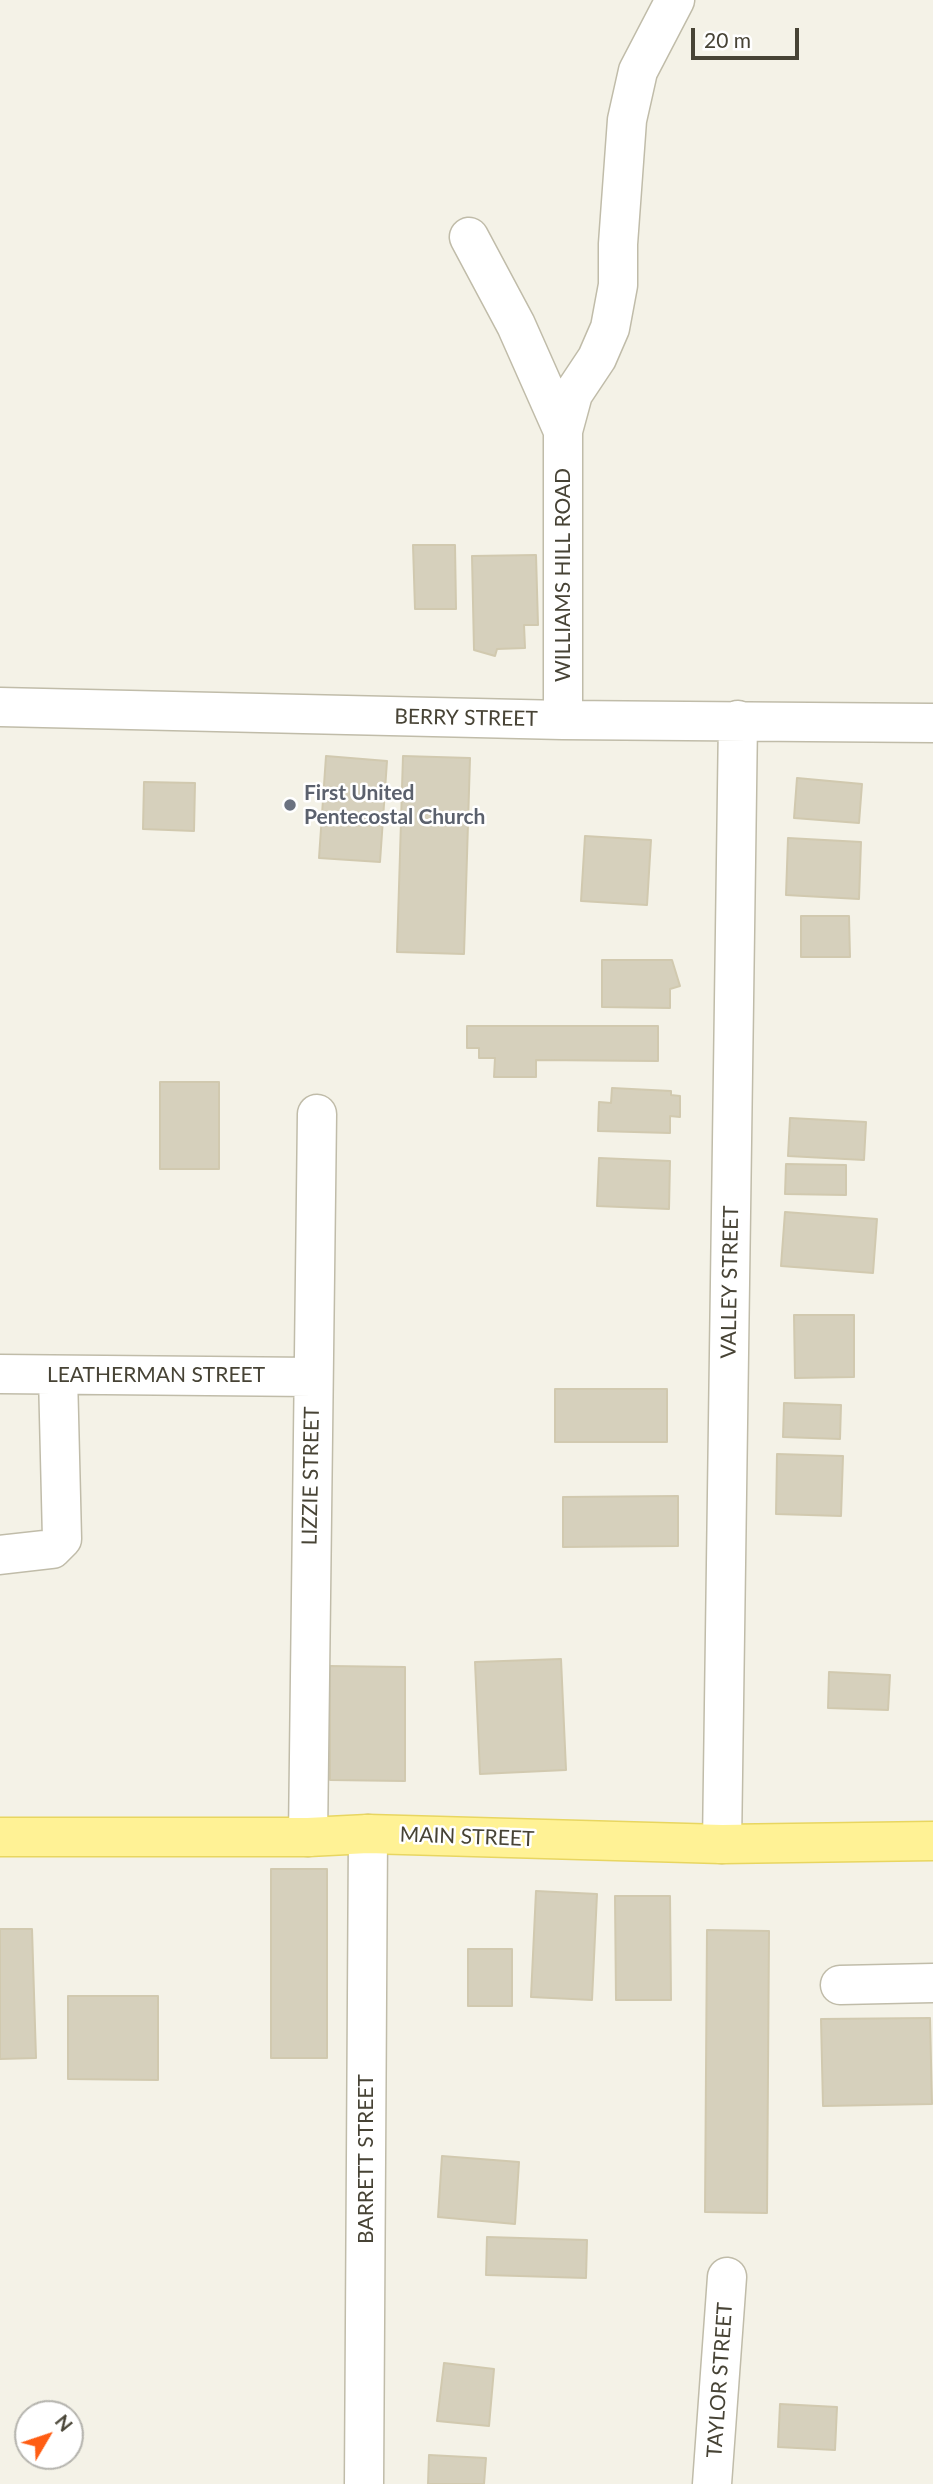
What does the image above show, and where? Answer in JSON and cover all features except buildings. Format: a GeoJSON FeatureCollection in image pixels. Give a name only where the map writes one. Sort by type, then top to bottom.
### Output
{"type":"FeatureCollection","features":[{"type":"Feature","properties":{"kind":"main road","name":"MAIN STREET"},"geometry":{"type":"LineString","coordinates":[[0,1837],[308,1837],[368,1834],[722,1844],[933,1841]]}},
{"type":"Feature","properties":{"kind":"street","name":"WILLIAMS HILL ROAD"},"geometry":{"type":"LineString","coordinates":[[563,720],[563,431],[573,394],[597,358],[610,328],[618,285],[618,244],[627,120],[638,71],[675,0]]}},
{"type":"Feature","properties":{"kind":"street","name":"WILLIAMS HILL ROAD"},"geometry":{"type":"LineString","coordinates":[[469,237],[516,325],[563,431]]}},
{"type":"Feature","properties":{"kind":"street","name":"BERRY STREET"},"geometry":{"type":"LineString","coordinates":[[0,707],[563,720],[933,723]]}},
{"type":"Feature","properties":{"kind":"street","name":"VALLEY STREET"},"geometry":{"type":"LineString","coordinates":[[722,1844],[738,720]]}},
{"type":"Feature","properties":{"kind":"street","name":"LIZZIE STREET"},"geometry":{"type":"LineString","coordinates":[[308,1837],[317,1114]]}},
{"type":"Feature","properties":{"kind":"street","name":"LEATHERMAN STREET"},"geometry":{"type":"LineString","coordinates":[[0,1374],[312,1377]]}},
{"type":"Feature","properties":{"kind":"street"},"geometry":{"type":"LineString","coordinates":[[0,1555],[51,1549],[62,1539],[58,1375]]}},
{"type":"Feature","properties":{"kind":"street","name":"BARRETT STREET"},"geometry":{"type":"LineString","coordinates":[[364,2484],[368,1834]]}},
{"type":"Feature","properties":{"kind":"street"},"geometry":{"type":"LineString","coordinates":[[840,1984],[933,1983]]}},
{"type":"Feature","properties":{"kind":"street","name":"TAYLOR STREET"},"geometry":{"type":"LineString","coordinates":[[712,2484],[727,2277]]}},
{"type":"Feature","properties":{"kind":"place","name":"First United Pentecostal Church"},"geometry":{"type":"Point","coordinates":[290,805]}}]}
